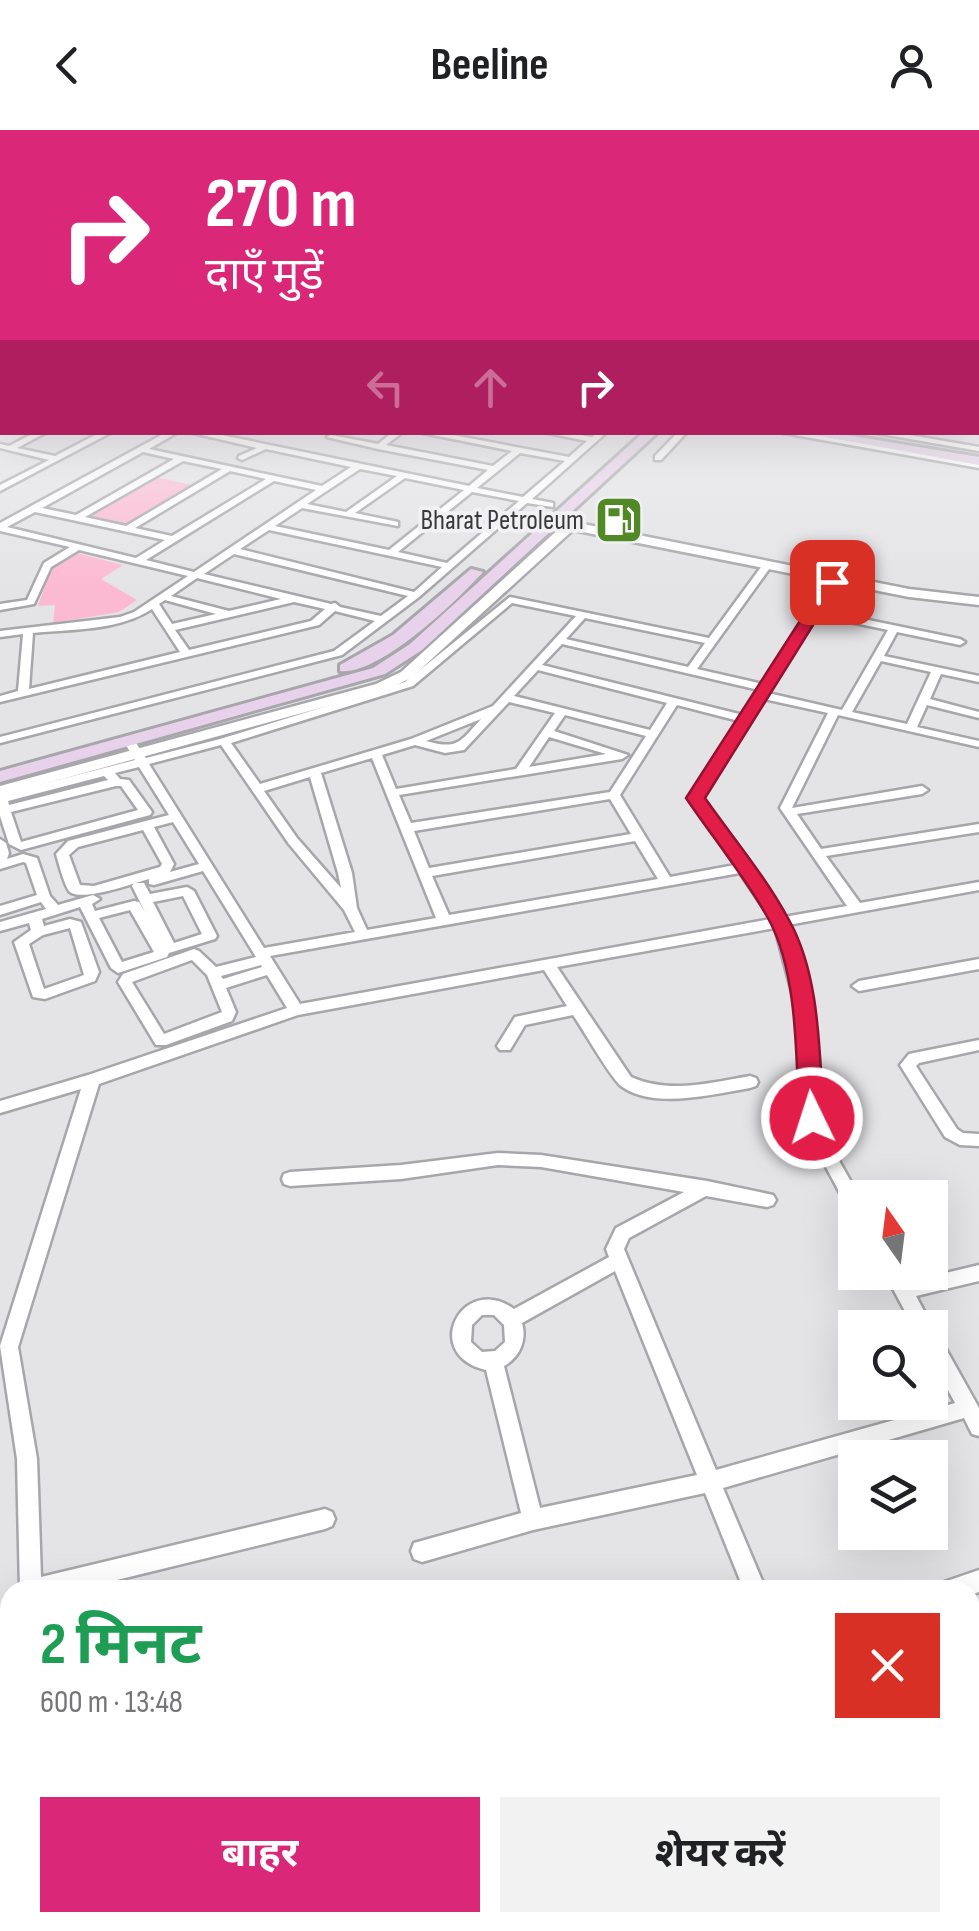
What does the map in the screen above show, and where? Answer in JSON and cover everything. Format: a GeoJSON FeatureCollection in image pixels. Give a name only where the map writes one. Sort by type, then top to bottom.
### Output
{"type":"FeatureCollection","features":[{"type":"Feature","properties":{"kind":"main road"},"geometry":{"type":"LineString","coordinates":[[0,763],[365,662],[551,513],[628,435]]}},
{"type":"Feature","properties":{"kind":"main road"},"geometry":{"type":"LineString","coordinates":[[583,484],[650,435]]}},
{"type":"Feature","properties":{"kind":"main road"},"geometry":{"type":"LineString","coordinates":[[822,435],[979,462]]}},
{"type":"Feature","properties":{"kind":"main road"},"geometry":{"type":"LineString","coordinates":[[868,435],[894,437],[979,462]]}},
{"type":"Feature","properties":{"kind":"main road"},"geometry":{"type":"LineString","coordinates":[[0,777],[136,753],[379,671],[416,647],[489,579],[551,513]]}},
{"type":"Feature","properties":{"kind":"main road"},"geometry":{"type":"LineString","coordinates":[[472,575],[489,579]]}},
{"type":"Feature","properties":{"kind":"street"},"geometry":{"type":"LineString","coordinates":[[5,447],[35,435]]}},
{"type":"Feature","properties":{"kind":"street"},"geometry":{"type":"LineString","coordinates":[[0,488],[102,435]]}},
{"type":"Feature","properties":{"kind":"street"},"geometry":{"type":"LineString","coordinates":[[0,527],[169,435]]}},
{"type":"Feature","properties":{"kind":"street"},"geometry":{"type":"LineString","coordinates":[[208,435],[525,500],[570,525],[924,596],[979,600]]}},
{"type":"Feature","properties":{"kind":"street"},"geometry":{"type":"LineString","coordinates":[[302,454],[334,435],[497,469]]}},
{"type":"Feature","properties":{"kind":"street"},"geometry":{"type":"LineString","coordinates":[[378,446],[394,435]]}},
{"type":"Feature","properties":{"kind":"street"},"geometry":{"type":"LineString","coordinates":[[564,435],[593,440]]}},
{"type":"Feature","properties":{"kind":"street"},"geometry":{"type":"LineString","coordinates":[[0,740],[323,659],[351,646],[416,596],[599,435]]}},
{"type":"Feature","properties":{"kind":"street"},"geometry":{"type":"LineString","coordinates":[[658,458],[680,435]]}},
{"type":"Feature","properties":{"kind":"street"},"geometry":{"type":"LineString","coordinates":[[802,435],[979,462]]}},
{"type":"Feature","properties":{"kind":"street"},"geometry":{"type":"LineString","coordinates":[[946,444],[952,435]]}},
{"type":"Feature","properties":{"kind":"street"},"geometry":{"type":"LineString","coordinates":[[457,436],[572,460]]}},
{"type":"Feature","properties":{"kind":"street"},"geometry":{"type":"LineString","coordinates":[[894,437],[979,449]]}},
{"type":"Feature","properties":{"kind":"street"},"geometry":{"type":"LineString","coordinates":[[5,447],[56,458]]}},
{"type":"Feature","properties":{"kind":"street"},"geometry":{"type":"LineString","coordinates":[[242,458],[265,447]]}},
{"type":"Feature","properties":{"kind":"street"},"geometry":{"type":"LineString","coordinates":[[144,450],[323,489]]}},
{"type":"Feature","properties":{"kind":"street"},"geometry":{"type":"LineString","coordinates":[[391,553],[474,490],[518,450]]}},
{"type":"Feature","properties":{"kind":"street"},"geometry":{"type":"LineString","coordinates":[[78,518],[182,458]]}},
{"type":"Feature","properties":{"kind":"street"},"geometry":{"type":"LineString","coordinates":[[0,634],[122,620],[358,466]]}},
{"type":"Feature","properties":{"kind":"street"},"geometry":{"type":"LineString","coordinates":[[128,530],[228,469]]}},
{"type":"Feature","properties":{"kind":"street"},"geometry":{"type":"LineString","coordinates":[[348,514],[404,475]]}},
{"type":"Feature","properties":{"kind":"street"},"geometry":{"type":"LineString","coordinates":[[136,562],[273,478]]}},
{"type":"Feature","properties":{"kind":"street"},"geometry":{"type":"LineString","coordinates":[[300,504],[395,524]]}},
{"type":"Feature","properties":{"kind":"street"},"geometry":{"type":"LineString","coordinates":[[35,509],[172,540]]}},
{"type":"Feature","properties":{"kind":"street"},"geometry":{"type":"LineString","coordinates":[[0,790],[370,692],[394,681],[488,603],[570,525]]}},
{"type":"Feature","properties":{"kind":"street"},"geometry":{"type":"LineString","coordinates":[[0,527],[383,620]]}},
{"type":"Feature","properties":{"kind":"street"},"geometry":{"type":"LineString","coordinates":[[266,527],[449,566]]}},
{"type":"Feature","properties":{"kind":"street"},"geometry":{"type":"LineString","coordinates":[[0,607],[32,602],[48,565],[77,548]]}},
{"type":"Feature","properties":{"kind":"street"},"geometry":{"type":"LineString","coordinates":[[231,550],[416,596]]}},
{"type":"Feature","properties":{"kind":"street"},"geometry":{"type":"LineString","coordinates":[[691,670],[767,565]]}},
{"type":"Feature","properties":{"kind":"street"},"geometry":{"type":"LineString","coordinates":[[835,578],[696,798],[780,922],[801,1000],[815,1132],[841,1180]]}},
{"type":"Feature","properties":{"kind":"street"},"geometry":{"type":"LineString","coordinates":[[169,628],[295,598]]}},
{"type":"Feature","properties":{"kind":"street"},"geometry":{"type":"LineString","coordinates":[[112,777],[125,783],[146,812],[22,846],[16,844],[2,803],[112,777],[136,753],[224,741],[410,684],[505,601],[518,599],[711,641]]}},
{"type":"Feature","properties":{"kind":"street"},"geometry":{"type":"LineString","coordinates":[[158,600],[229,614]]}},
{"type":"Feature","properties":{"kind":"street"},"geometry":{"type":"LineString","coordinates":[[158,600],[169,628],[186,654]]}},
{"type":"Feature","properties":{"kind":"street"},"geometry":{"type":"LineString","coordinates":[[0,699],[315,623],[335,606]]}},
{"type":"Feature","properties":{"kind":"street"},"geometry":{"type":"LineString","coordinates":[[816,612],[960,642]]}},
{"type":"Feature","properties":{"kind":"street"},"geometry":{"type":"LineString","coordinates":[[414,741],[446,750],[460,748],[584,614]]}},
{"type":"Feature","properties":{"kind":"street"},"geometry":{"type":"LineString","coordinates":[[856,908],[788,812],[788,800],[894,629]]}},
{"type":"Feature","properties":{"kind":"street"},"geometry":{"type":"LineString","coordinates":[[23,694],[28,631]]}},
{"type":"Feature","properties":{"kind":"street"},"geometry":{"type":"LineString","coordinates":[[561,641],[691,670],[839,713],[979,744]]}},
{"type":"Feature","properties":{"kind":"street"},"geometry":{"type":"LineString","coordinates":[[876,657],[979,679]]}},
{"type":"Feature","properties":{"kind":"street"},"geometry":{"type":"LineString","coordinates":[[537,667],[745,719]]}},
{"type":"Feature","properties":{"kind":"street"},"geometry":{"type":"LineString","coordinates":[[910,728],[938,671]]}},
{"type":"Feature","properties":{"kind":"street"},"geometry":{"type":"LineString","coordinates":[[614,795],[650,733],[674,701]]}},
{"type":"Feature","properties":{"kind":"street"},"geometry":{"type":"LineString","coordinates":[[924,701],[979,715]]}},
{"type":"Feature","properties":{"kind":"street"},"geometry":{"type":"LineString","coordinates":[[257,789],[414,741],[503,703],[562,711],[650,733]]}},
{"type":"Feature","properties":{"kind":"street"},"geometry":{"type":"LineString","coordinates":[[519,773],[562,711]]}},
{"type":"Feature","properties":{"kind":"street"},"geometry":{"type":"LineString","coordinates":[[547,733],[636,758]]}},
{"type":"Feature","properties":{"kind":"street"},"geometry":{"type":"LineString","coordinates":[[224,741],[293,841],[350,908],[363,935]]}},
{"type":"Feature","properties":{"kind":"street"},"geometry":{"type":"LineString","coordinates":[[136,753],[296,1010]]}},
{"type":"Feature","properties":{"kind":"street"},"geometry":{"type":"LineString","coordinates":[[376,754],[444,921]]}},
{"type":"Feature","properties":{"kind":"street"},"geometry":{"type":"LineString","coordinates":[[392,792],[622,755]]}},
{"type":"Feature","properties":{"kind":"street"},"geometry":{"type":"LineString","coordinates":[[315,773],[345,873],[350,908]]}},
{"type":"Feature","properties":{"kind":"street"},"geometry":{"type":"LineString","coordinates":[[788,812],[922,790]]}},
{"type":"Feature","properties":{"kind":"street"},"geometry":{"type":"LineString","coordinates":[[614,795],[666,881]]}},
{"type":"Feature","properties":{"kind":"street"},"geometry":{"type":"LineString","coordinates":[[406,828],[614,795]]}},
{"type":"Feature","properties":{"kind":"street"},"geometry":{"type":"LineString","coordinates":[[147,825],[168,864],[165,870],[94,890],[76,889],[62,854],[65,850],[147,825],[177,817]]}},
{"type":"Feature","properties":{"kind":"street"},"geometry":{"type":"LineString","coordinates":[[818,853],[979,828]]}},
{"type":"Feature","properties":{"kind":"street"},"geometry":{"type":"LineString","coordinates":[[424,873],[636,837]]}},
{"type":"Feature","properties":{"kind":"street"},"geometry":{"type":"LineString","coordinates":[[0,843],[4,853],[0,862]]}},
{"type":"Feature","properties":{"kind":"street"},"geometry":{"type":"LineString","coordinates":[[0,862],[23,858],[32,861],[44,897],[56,910]]}},
{"type":"Feature","properties":{"kind":"street"},"geometry":{"type":"LineString","coordinates":[[88,908],[208,866]]}},
{"type":"Feature","properties":{"kind":"street"},"geometry":{"type":"LineString","coordinates":[[216,980],[264,960],[363,935],[742,868]]}},
{"type":"Feature","properties":{"kind":"street"},"geometry":{"type":"LineString","coordinates":[[0,1107],[296,1010],[979,886]]}},
{"type":"Feature","properties":{"kind":"street"},"geometry":{"type":"LineString","coordinates":[[187,891],[210,936],[170,949],[142,892],[187,891]]}},
{"type":"Feature","properties":{"kind":"street"},"geometry":{"type":"LineString","coordinates":[[0,911],[44,897]]}},
{"type":"Feature","properties":{"kind":"street"},"geometry":{"type":"LineString","coordinates":[[0,927],[36,924],[70,923],[76,925],[92,972],[90,978],[45,994],[38,992],[21,942],[36,924],[56,910],[134,905],[162,954],[118,968],[88,908]]}},
{"type":"Feature","properties":{"kind":"street"},"geometry":{"type":"LineString","coordinates":[[194,954],[216,980],[228,1017],[160,1041],[125,982],[128,977],[194,954]]}},
{"type":"Feature","properties":{"kind":"street"},"geometry":{"type":"LineString","coordinates":[[547,964],[626,1080],[645,1092],[668,1094],[750,1082]]}},
{"type":"Feature","properties":{"kind":"street"},"geometry":{"type":"LineString","coordinates":[[859,986],[979,964]]}},
{"type":"Feature","properties":{"kind":"street"},"geometry":{"type":"LineString","coordinates":[[505,1046],[520,1020],[577,1008]]}},
{"type":"Feature","properties":{"kind":"street"},"geometry":{"type":"LineString","coordinates":[[979,1045],[914,1058],[908,1065],[951,1133],[960,1139],[979,1140]]}},
{"type":"Feature","properties":{"kind":"street"},"geometry":{"type":"LineString","coordinates":[[32,1580],[27,1459],[6,1388],[9,1348],[92,1080]]}},
{"type":"Feature","properties":{"kind":"street"},"geometry":{"type":"LineString","coordinates":[[290,1179],[401,1172],[498,1159],[541,1161],[767,1200]]}},
{"type":"Feature","properties":{"kind":"street"},"geometry":{"type":"LineString","coordinates":[[707,1188],[622,1232],[615,1249],[752,1580]]}},
{"type":"Feature","properties":{"kind":"street"},"geometry":{"type":"LineString","coordinates":[[512,1319],[618,1261]]}},
{"type":"Feature","properties":{"kind":"street"},"geometry":{"type":"LineString","coordinates":[[914,1310],[904,1291],[979,1273]]}},
{"type":"Feature","properties":{"kind":"street"},"geometry":{"type":"LineString","coordinates":[[488,1308],[512,1319],[516,1329],[514,1345],[494,1359],[476,1358],[463,1348],[458,1335],[461,1323],[472,1313],[488,1308]]}},
{"type":"Feature","properties":{"kind":"street"},"geometry":{"type":"LineString","coordinates":[[494,1359],[533,1520]]}},
{"type":"Feature","properties":{"kind":"street"},"geometry":{"type":"LineString","coordinates":[[422,1550],[533,1520],[974,1418],[948,1371]]}},
{"type":"Feature","properties":{"kind":"street"},"geometry":{"type":"LineString","coordinates":[[73,1580],[324,1519]]}},
{"type":"Feature","properties":{"kind":"shaded area"},"geometry":{"type":"Polygon","coordinates":[[[154,477],[193,485],[123,527],[83,518],[154,477]]]}},
{"type":"Feature","properties":{"kind":"shaded area"},"geometry":{"type":"Polygon","coordinates":[[[77,553],[123,565],[101,579],[137,600],[119,612],[53,623],[55,605],[38,606],[52,565],[77,553]]]}},
{"type":"Feature","properties":{"kind":"place","name":"Bharat Petroleum"},"geometry":{"type":"Point","coordinates":[619,520]}},
{"type":"Feature","properties":{"kind":"route"},"geometry":{"type":"LineString","coordinates":[[812,1118],[806,1033],[796,972],[780,922],[696,794],[832,582]]}}]}
